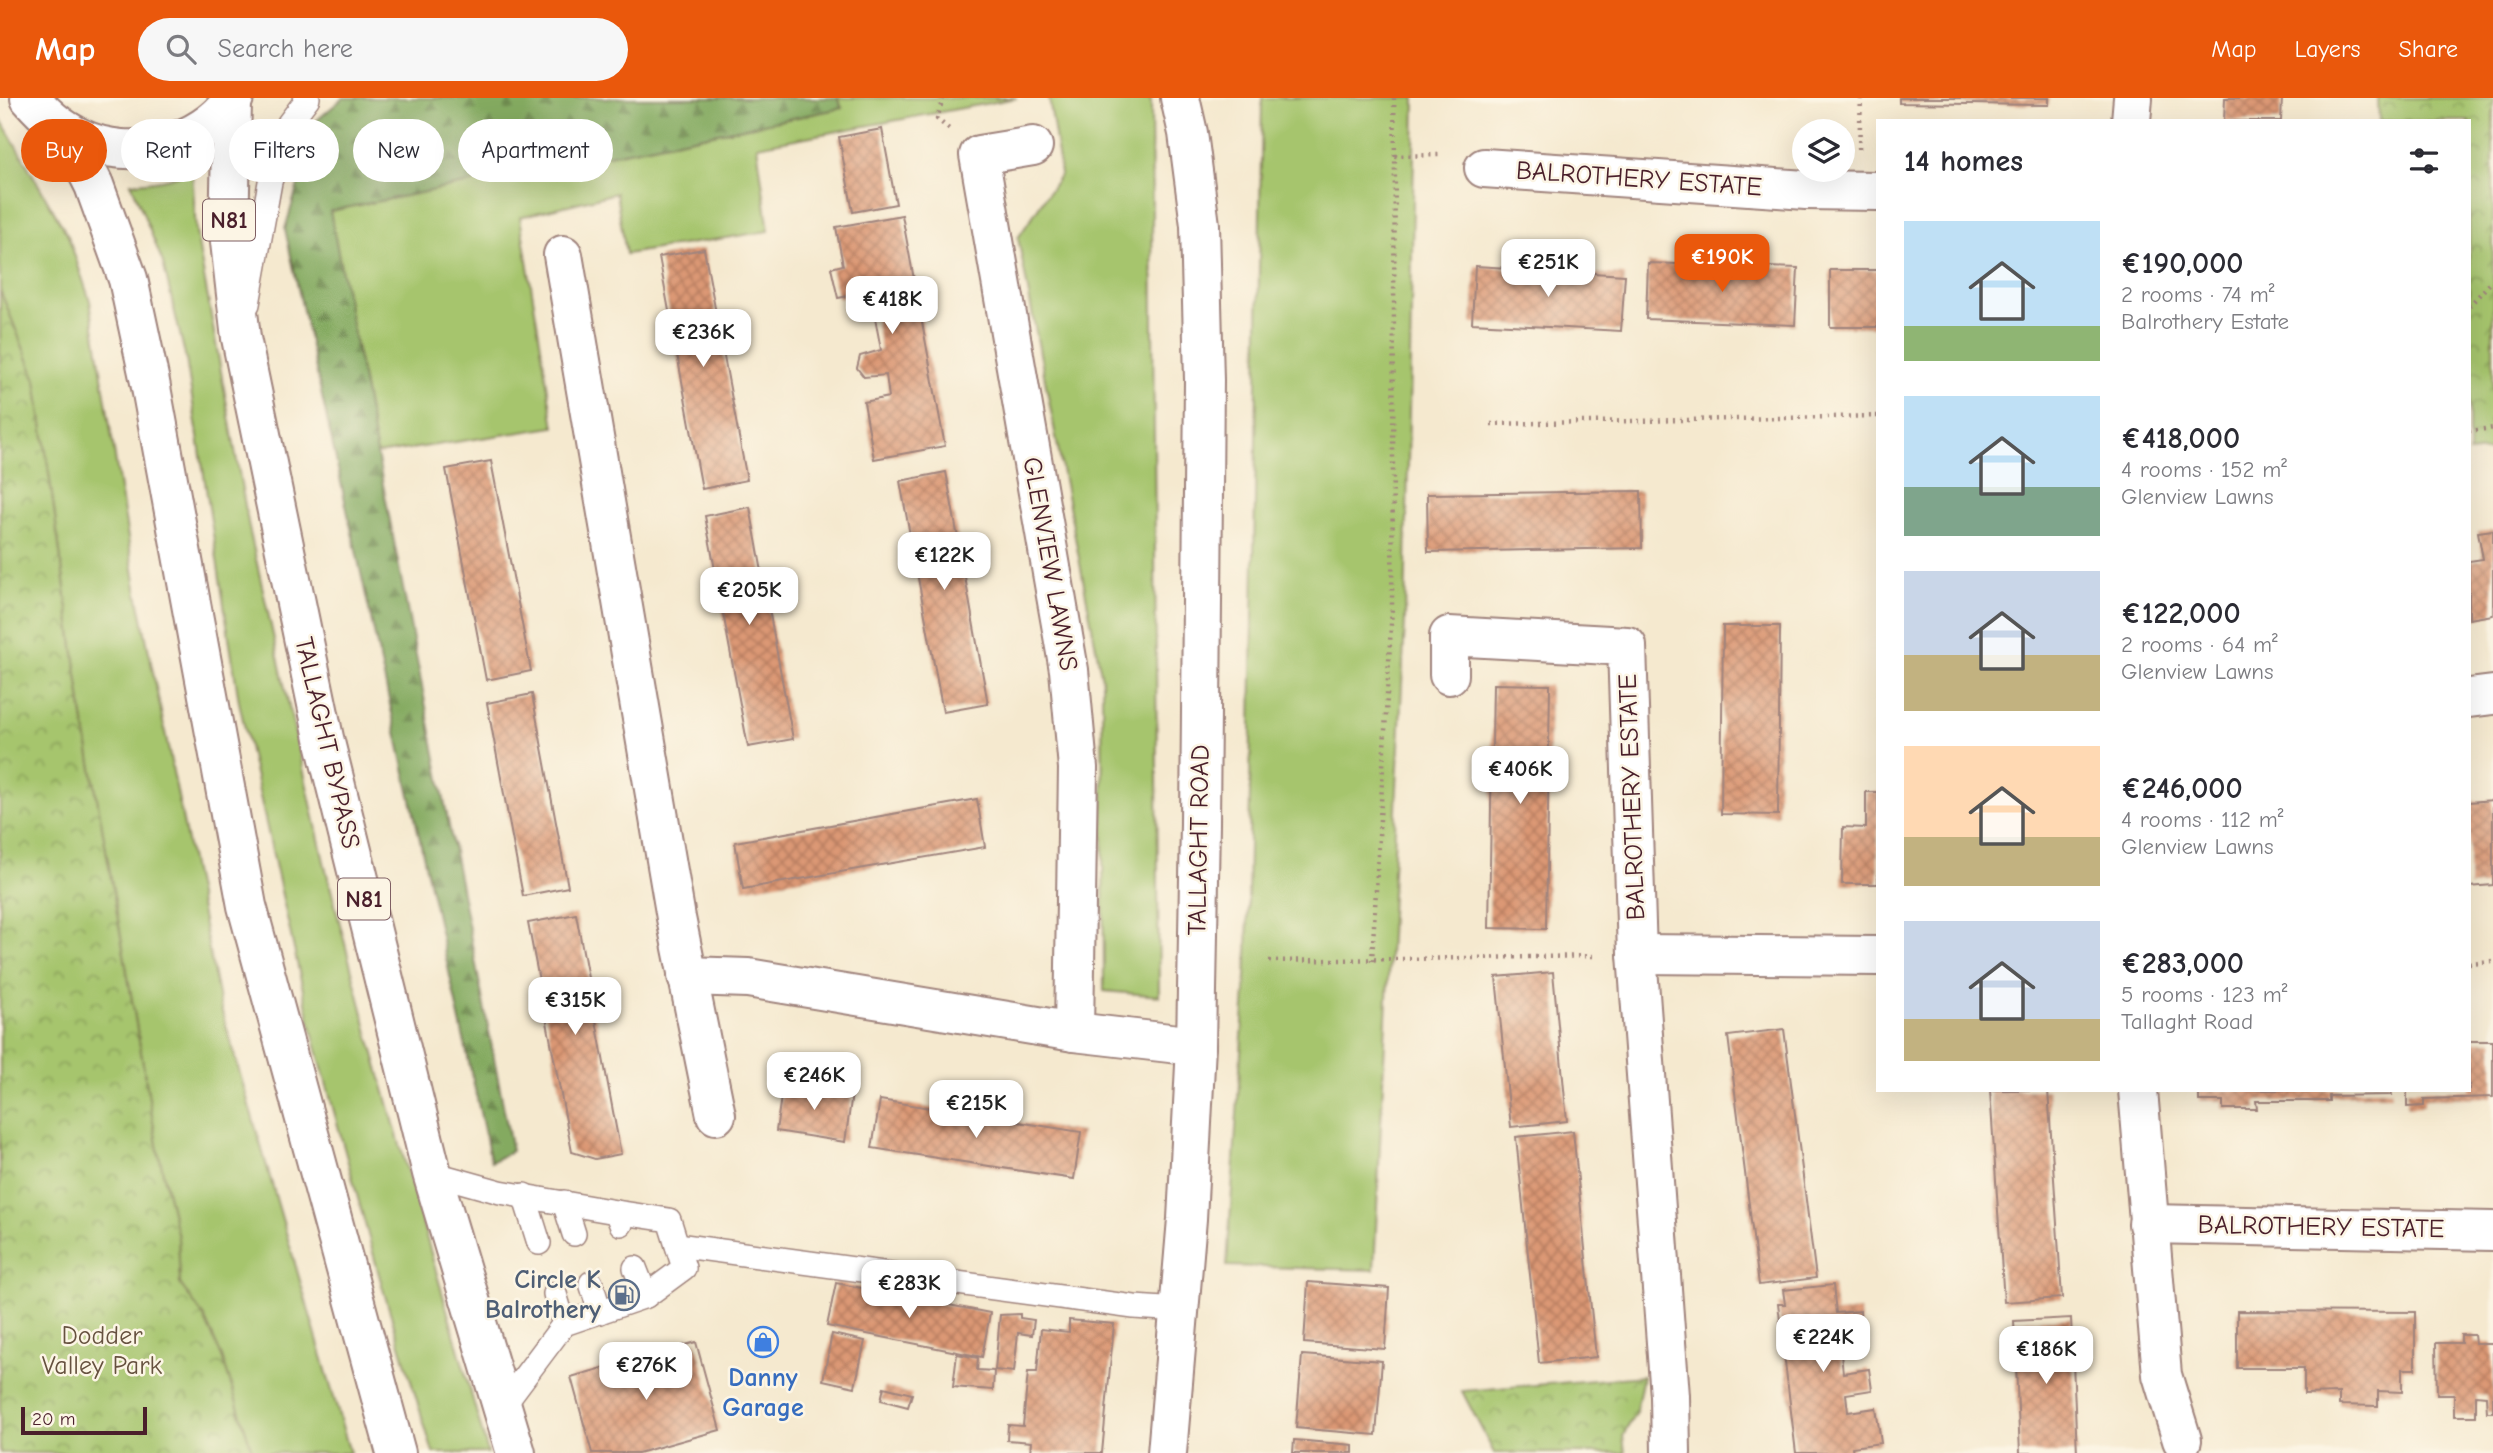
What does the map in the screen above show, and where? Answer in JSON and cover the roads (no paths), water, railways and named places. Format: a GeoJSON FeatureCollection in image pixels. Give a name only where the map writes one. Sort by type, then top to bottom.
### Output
{"type":"FeatureCollection","features":[{"type":"Feature","properties":{"kind":"street","name":"N81"},"geometry":{"type":"LineString","coordinates":[[30,98],[49,119]]}},
{"type":"Feature","properties":{"kind":"street","name":"TALLAGHT ROAD"},"geometry":{"type":"LineString","coordinates":[[1167,1453],[1196,1046],[1203,394],[1200,226],[1188,134],[1180,98]]}},
{"type":"Feature","properties":{"kind":"street","name":"TALLAGHT ROAD"},"geometry":{"type":"LineString","coordinates":[[1200,226],[1213,139],[1208,98]]}},
{"type":"Feature","properties":{"kind":"street"},"geometry":{"type":"LineString","coordinates":[[2131,119],[2133,98]]}},
{"type":"Feature","properties":{"kind":"street","name":"N81"},"geometry":{"type":"LineString","coordinates":[[107,146],[146,149],[179,141],[208,125],[233,100]]}},
{"type":"Feature","properties":{"kind":"street","name":"TALLAGHT BYPASS"},"geometry":{"type":"LineString","coordinates":[[233,100],[229,233],[241,338],[324,738],[432,1173],[516,1453]]}},
{"type":"Feature","properties":{"kind":"street","name":"GLENVIEW LAWNS"},"geometry":{"type":"LineString","coordinates":[[1033,145],[979,155],[1069,670],[1078,768],[1074,1032]]}},
{"type":"Feature","properties":{"kind":"street","name":"BALROTHERY ESTATE"},"geometry":{"type":"LineString","coordinates":[[1484,168],[1806,190],[1876,191]]}},
{"type":"Feature","properties":{"kind":"street","name":"N81"},"geometry":{"type":"LineString","coordinates":[[92,182],[128,279],[150,382],[247,906],[396,1453]]}},
{"type":"Feature","properties":{"kind":"street"},"geometry":{"type":"LineString","coordinates":[[563,256],[687,976],[716,1115]]}},
{"type":"Feature","properties":{"kind":"street","name":"BALROTHERY ESTATE"},"geometry":{"type":"LineString","coordinates":[[1449,675],[1450,636],[1627,646],[1623,955],[1670,1395],[1671,1453]]}},
{"type":"Feature","properties":{"kind":"street"},"geometry":{"type":"LineString","coordinates":[[2471,698],[2493,695]]}},
{"type":"Feature","properties":{"kind":"street","name":"BALROTHERY ESTATE"},"geometry":{"type":"LineString","coordinates":[[1623,955],[1876,956]]}},
{"type":"Feature","properties":{"kind":"street"},"geometry":{"type":"LineString","coordinates":[[687,976],[748,978],[1074,1032],[1142,1042],[1196,1046]]}},
{"type":"Feature","properties":{"kind":"street"},"geometry":{"type":"LineString","coordinates":[[2138,1092],[2162,1375],[2182,1440]]}},
{"type":"Feature","properties":{"kind":"street","name":"BALROTHERY ESTATE"},"geometry":{"type":"LineString","coordinates":[[2148,1224],[2493,1231]]}},
{"type":"Feature","properties":{"kind":"lane","name":"N81"},"geometry":{"type":"LineString","coordinates":[[241,338],[270,182],[289,123],[308,98]]}},
{"type":"Feature","properties":{"kind":"lane"},"geometry":{"type":"LineString","coordinates":[[432,1173],[490,1190],[564,1202],[619,1218],[669,1220],[684,1268],[646,1296],[564,1324],[501,1408]]}},
{"type":"Feature","properties":{"kind":"lane"},"geometry":{"type":"LineString","coordinates":[[524,1195],[539,1243]]}},
{"type":"Feature","properties":{"kind":"lane"},"geometry":{"type":"LineString","coordinates":[[564,1202],[574,1234]]}},
{"type":"Feature","properties":{"kind":"lane"},"geometry":{"type":"LineString","coordinates":[[677,1245],[1134,1307],[1179,1310]]}},
{"type":"Feature","properties":{"kind":"lane"},"geometry":{"type":"LineString","coordinates":[[635,1268],[646,1296]]}},
{"type":"Feature","properties":{"kind":"lane"},"geometry":{"type":"LineString","coordinates":[[591,1283],[600,1311]]}},
{"type":"Feature","properties":{"kind":"lane"},"geometry":{"type":"LineString","coordinates":[[555,1294],[564,1324]]}},
{"type":"Feature","properties":{"kind":"place","name":"Circle K Balrothery"},"geometry":{"type":"Point","coordinates":[624,1295]}},
{"type":"Feature","properties":{"kind":"place","name":"Danny Garage"},"geometry":{"type":"Point","coordinates":[763,1342]}},
{"type":"Feature","properties":{"kind":"park label","name":"Dodder Valley Park"},"geometry":{"type":"Point","coordinates":[102,1351]}}]}
